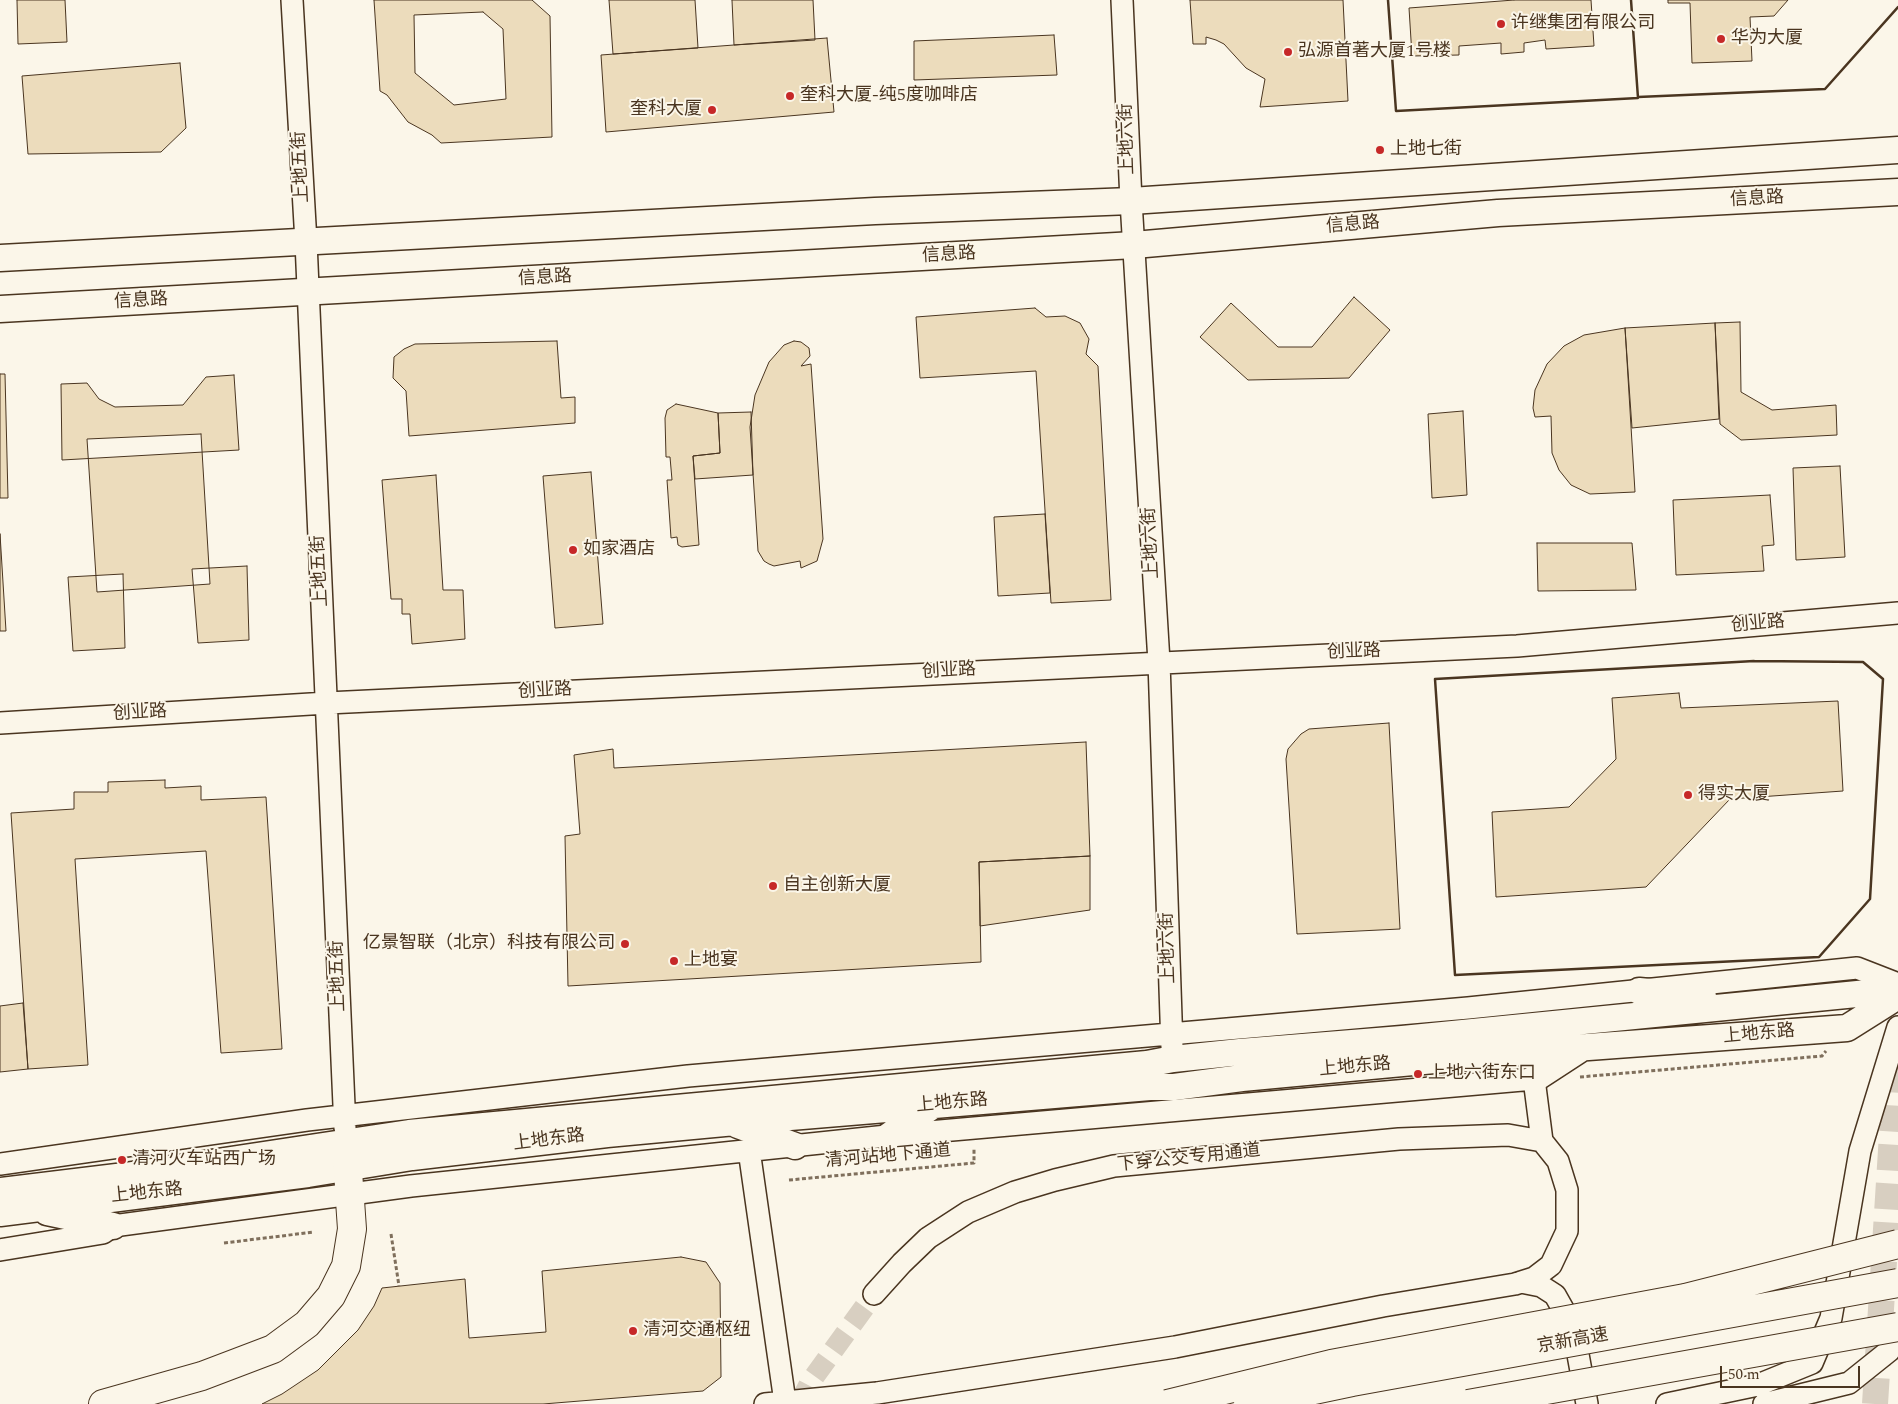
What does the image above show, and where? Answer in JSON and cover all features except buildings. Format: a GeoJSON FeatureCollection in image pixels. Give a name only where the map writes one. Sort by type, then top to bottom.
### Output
{"type":"FeatureCollection","features":[{"type":"Feature","properties":{"kind":"highway"},"geometry":{"type":"LineString","coordinates":[[103,1404],[202,1376],[273,1349],[307,1324],[331,1296],[346,1266],[352,1230],[347,1155]]}},
{"type":"Feature","properties":{"kind":"highway"},"geometry":{"type":"LineString","coordinates":[[1166,1404],[1331,1364],[1685,1298],[1898,1244]]}},
{"type":"Feature","properties":{"kind":"highway","name":"京新高速"},"geometry":{"type":"LineString","coordinates":[[1248,1404],[1352,1382],[1898,1283]]}},
{"type":"Feature","properties":{"kind":"highway"},"geometry":{"type":"LineString","coordinates":[[1468,1404],[1898,1326]]}},
{"type":"Feature","properties":{"kind":"main road"},"geometry":{"type":"LineString","coordinates":[[0,258],[875,211],[1131,202],[1898,150]]}},
{"type":"Feature","properties":{"kind":"main road","name":"信息路"},"geometry":{"type":"LineString","coordinates":[[0,309],[1134,245],[1498,213],[1898,192]]}},
{"type":"Feature","properties":{"kind":"main road","name":"上地东路"},"geometry":{"type":"LineString","coordinates":[[0,1214],[347,1155],[419,1132],[1147,1064],[1217,1054],[1402,1039],[1649,1013],[1723,1008],[1898,990]]}},
{"type":"Feature","properties":{"kind":"main road"},"geometry":{"type":"LineString","coordinates":[[1639,991],[1701,996],[1723,1008]]}},
{"type":"Feature","properties":{"kind":"main road","name":"上地东路"},"geometry":{"type":"LineString","coordinates":[[0,1191],[125,1176],[347,1155],[528,1144],[731,1122],[1174,1087],[1220,1081],[1581,1048],[1847,1028],[1898,996]]}},
{"type":"Feature","properties":{"kind":"main road"},"geometry":{"type":"LineString","coordinates":[[1534,1079],[1581,1048]]}},
{"type":"Feature","properties":{"kind":"main road"},"geometry":{"type":"LineString","coordinates":[[889,1136],[933,1105]]}},
{"type":"Feature","properties":{"kind":"main road"},"geometry":{"type":"LineString","coordinates":[[731,1122],[795,1146]]}},
{"type":"Feature","properties":{"kind":"main road"},"geometry":{"type":"LineString","coordinates":[[29,1208],[113,1226]]}},
{"type":"Feature","properties":{"kind":"street","name":"上地五街"},"geometry":{"type":"LineString","coordinates":[[292,0],[306,242],[347,1155]]}},
{"type":"Feature","properties":{"kind":"street","name":"上地六街"},"geometry":{"type":"LineString","coordinates":[[1122,0],[1131,202],[1160,662],[1174,1087]]}},
{"type":"Feature","properties":{"kind":"street","name":"创业路"},"geometry":{"type":"LineString","coordinates":[[0,723],[327,703],[1517,646],[1898,613]]}},
{"type":"Feature","properties":{"kind":"street"},"geometry":{"type":"LineString","coordinates":[[0,1164],[345,1115],[688,1076],[1639,991],[1857,968],[1898,984]]}},
{"type":"Feature","properties":{"kind":"street"},"geometry":{"type":"LineString","coordinates":[[1667,1404],[1758,1385],[1812,1362],[1831,1318],[1860,1151],[1898,1027]]}},
{"type":"Feature","properties":{"kind":"street"},"geometry":{"type":"LineString","coordinates":[[1214,1029],[1223,1106]]}},
{"type":"Feature","properties":{"kind":"street"},"geometry":{"type":"LineString","coordinates":[[0,1250],[103,1233],[113,1226],[411,1186],[749,1150],[889,1136],[1534,1079],[1542,1141],[1558,1161],[1568,1190],[1567,1232],[1551,1265],[1534,1278],[1521,1282],[1383,1306],[1175,1347],[878,1393],[775,1403],[749,1150]]}},
{"type":"Feature","properties":{"kind":"street","name":"下穿公交专用通道"},"geometry":{"type":"LineString","coordinates":[[874,1294],[928,1238],[968,1212],[1015,1192],[1114,1166],[1389,1140],[1508,1135],[1542,1141]]}},
{"type":"Feature","properties":{"kind":"street"},"geometry":{"type":"LineString","coordinates":[[1521,1282],[1541,1286],[1555,1295],[1573,1327],[1587,1404]]}},
{"type":"Feature","properties":{"kind":"street"},"geometry":{"type":"LineString","coordinates":[[1764,1404],[1849,1382],[1889,1350],[1898,1326]]}},
{"type":"Feature","properties":{"kind":"path"},"geometry":{"type":"LineString","coordinates":[[1574,1077],[1822,1056],[1847,1028]]}},
{"type":"Feature","properties":{"kind":"path","name":"清河站地下通道"},"geometry":{"type":"LineString","coordinates":[[789,1180],[974,1163],[974,1148]]}},
{"type":"Feature","properties":{"kind":"path"},"geometry":{"type":"LineString","coordinates":[[224,1243],[314,1232]]}},
{"type":"Feature","properties":{"kind":"path"},"geometry":{"type":"LineString","coordinates":[[391,1234],[398,1286]]}},
{"type":"Feature","properties":{"kind":"tunnel"},"geometry":{"type":"LineString","coordinates":[[1875,1404],[1898,1039]]}},
{"type":"Feature","properties":{"kind":"tunnel"},"geometry":{"type":"LineString","coordinates":[[799,1404],[811,1381],[874,1294]]}},
{"type":"Feature","properties":{"kind":"wall"},"geometry":{"type":"LineString","coordinates":[[1388,0],[1396,111],[1638,98],[1631,0]]}},
{"type":"Feature","properties":{"kind":"wall"},"geometry":{"type":"LineString","coordinates":[[1638,97],[1825,89],[1898,7]]}},
{"type":"Feature","properties":{"kind":"wall"},"geometry":{"type":"LineString","coordinates":[[1754,661],[1863,662],[1883,679],[1870,899],[1819,957],[1455,975],[1435,679],[1754,661]]}},
{"type":"Feature","properties":{"kind":"place","name":"许继集团有限公司"},"geometry":{"type":"Point","coordinates":[1501,24]}},
{"type":"Feature","properties":{"kind":"place","name":"华为大厦"},"geometry":{"type":"Point","coordinates":[1721,39]}},
{"type":"Feature","properties":{"kind":"place","name":"弘源首著大厦1号楼"},"geometry":{"type":"Point","coordinates":[1288,52]}},
{"type":"Feature","properties":{"kind":"place","name":"奎科大厦-纯5度咖啡店"},"geometry":{"type":"Point","coordinates":[790,96]}},
{"type":"Feature","properties":{"kind":"place","name":"奎科大厦"},"geometry":{"type":"Point","coordinates":[712,110]}},
{"type":"Feature","properties":{"kind":"place","name":"上地七街"},"geometry":{"type":"Point","coordinates":[1380,150]}},
{"type":"Feature","properties":{"kind":"place","name":"如家酒店"},"geometry":{"type":"Point","coordinates":[573,550]}},
{"type":"Feature","properties":{"kind":"place","name":"得实大厦"},"geometry":{"type":"Point","coordinates":[1688,795]}},
{"type":"Feature","properties":{"kind":"place","name":"自主创新大厦"},"geometry":{"type":"Point","coordinates":[773,886]}},
{"type":"Feature","properties":{"kind":"place","name":"亿景智联（北京）科技有限公司"},"geometry":{"type":"Point","coordinates":[625,944]}},
{"type":"Feature","properties":{"kind":"place","name":"上地宴"},"geometry":{"type":"Point","coordinates":[674,961]}},
{"type":"Feature","properties":{"kind":"place","name":"上地六街东口"},"geometry":{"type":"Point","coordinates":[1418,1074]}},
{"type":"Feature","properties":{"kind":"place","name":"清河火车站西广场"},"geometry":{"type":"Point","coordinates":[122,1160]}},
{"type":"Feature","properties":{"kind":"place","name":"清河交通枢纽"},"geometry":{"type":"Point","coordinates":[633,1331]}}]}
